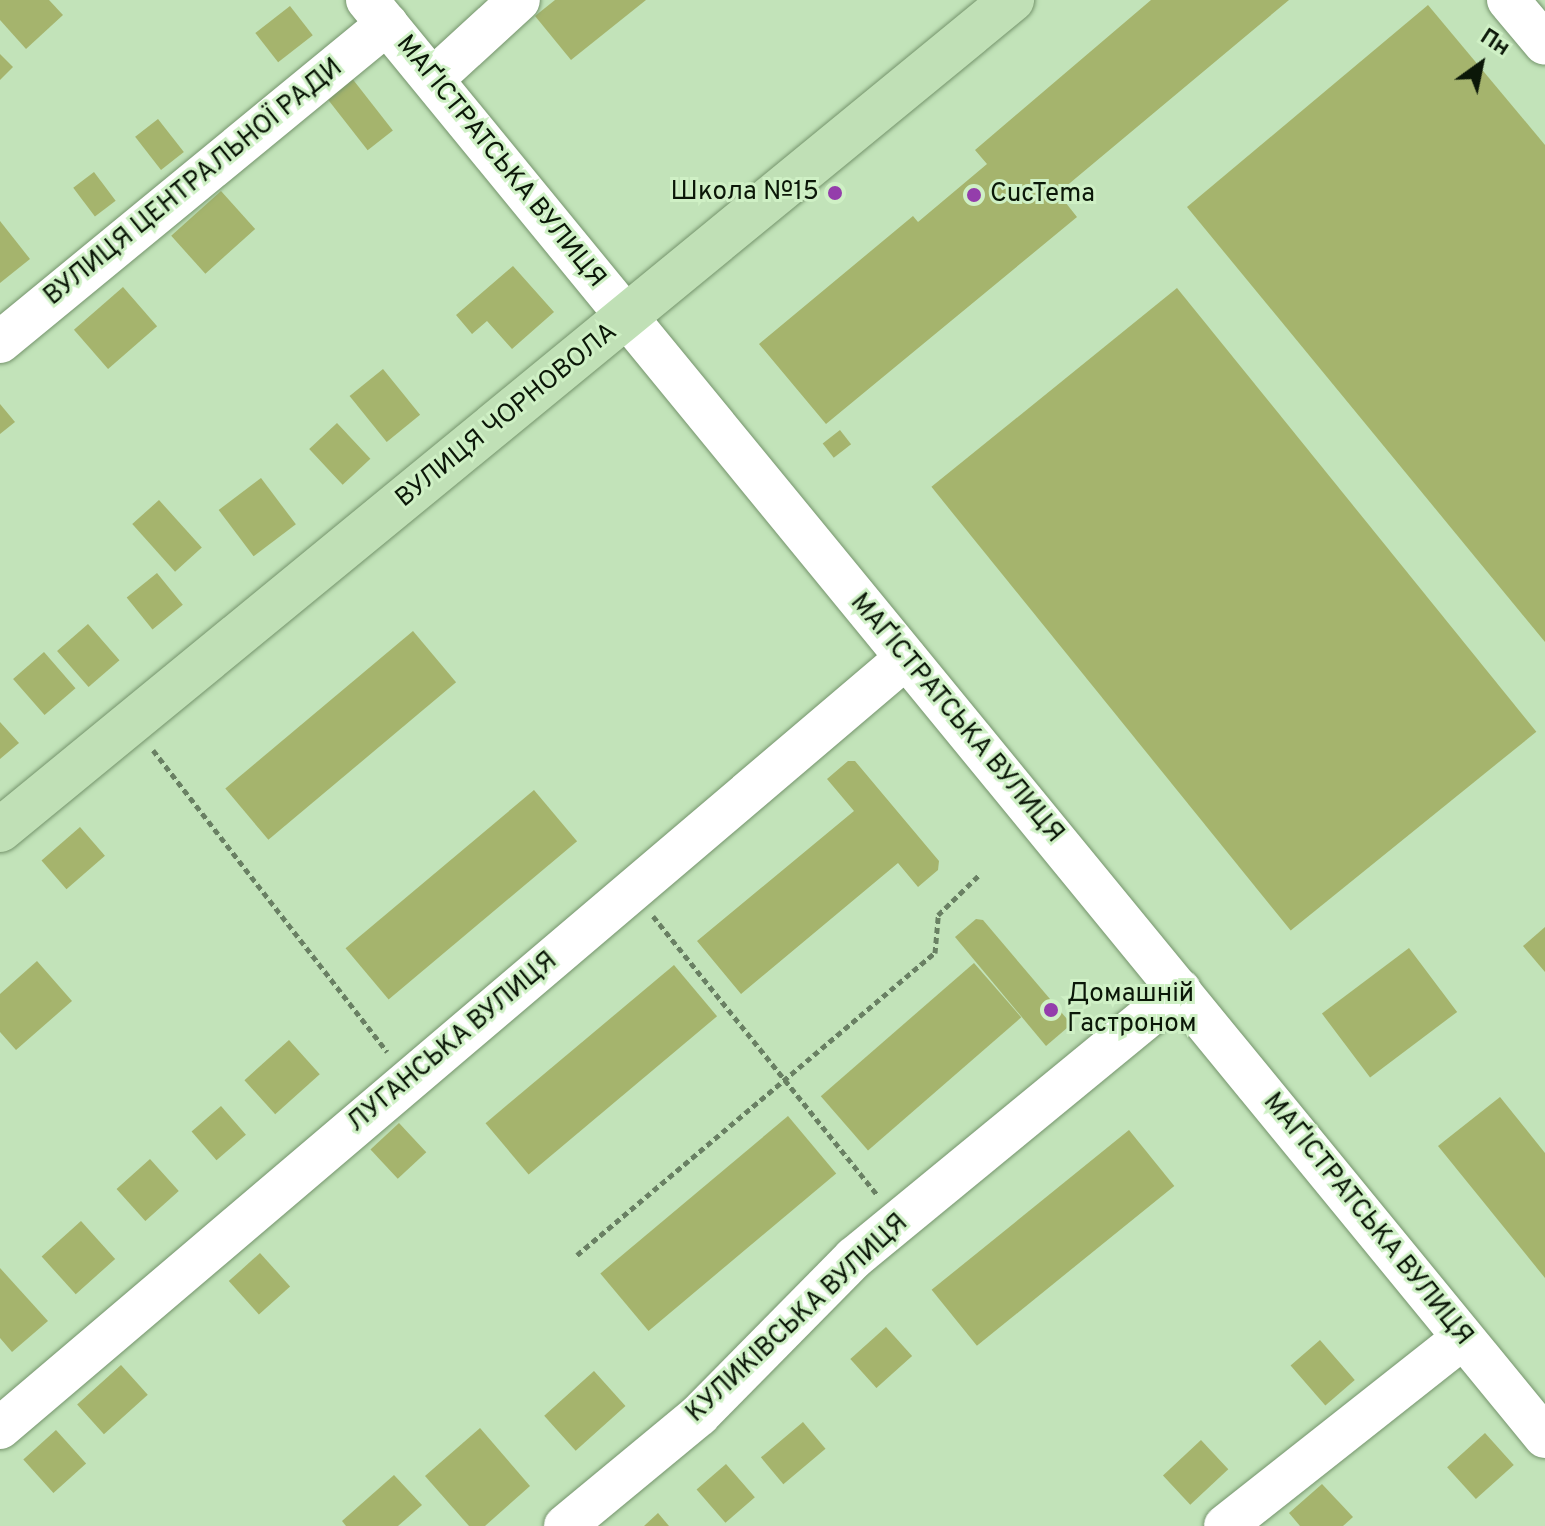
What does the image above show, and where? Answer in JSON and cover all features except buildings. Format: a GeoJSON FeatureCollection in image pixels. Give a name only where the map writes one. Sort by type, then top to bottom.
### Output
{"type":"FeatureCollection","features":[{"type":"Feature","properties":{"kind":"main road","name":"ВУЛИЦЯ ЧОРНОВОЛА"},"geometry":{"type":"LineString","coordinates":[[0,830],[1012,0]]}},
{"type":"Feature","properties":{"kind":"street"},"geometry":{"type":"LineString","coordinates":[[434,78],[519,0]]}},
{"type":"Feature","properties":{"kind":"street"},"geometry":{"type":"LineString","coordinates":[[1508,0],[1545,44]]}},
{"type":"Feature","properties":{"kind":"street","name":"МАҐІСТРАТСЬКА ВУЛИЦЯ"},"geometry":{"type":"LineString","coordinates":[[377,12],[1545,1437]]}},
{"type":"Feature","properties":{"kind":"street","name":"ВУЛИЦЯ ЦЕНТРАЛЬНОЇ РАДИ"},"geometry":{"type":"LineString","coordinates":[[0,342],[377,12]]}},
{"type":"Feature","properties":{"kind":"street","name":"ЛУГАНСЬКА ВУЛИЦЯ"},"geometry":{"type":"LineString","coordinates":[[0,1428],[906,658]]}},
{"type":"Feature","properties":{"kind":"street","name":"КУЛИКІВСЬКА ВУЛИЦЯ"},"geometry":{"type":"LineString","coordinates":[[565,1526],[699,1415],[854,1258],[1180,990]]}},
{"type":"Feature","properties":{"kind":"street"},"geometry":{"type":"LineString","coordinates":[[1225,1526],[1463,1338]]}},
{"type":"Feature","properties":{"kind":"path"},"geometry":{"type":"LineString","coordinates":[[152,749],[392,1058],[404,1084]]}},
{"type":"Feature","properties":{"kind":"path"},"geometry":{"type":"LineString","coordinates":[[577,1255],[935,953],[938,915],[979,875]]}},
{"type":"Feature","properties":{"kind":"path"},"geometry":{"type":"LineString","coordinates":[[632,890],[899,1222]]}},
{"type":"Feature","properties":{"kind":"place","name":"Школа №15"},"geometry":{"type":"Point","coordinates":[835,193]}},
{"type":"Feature","properties":{"kind":"place","name":"CucTema"},"geometry":{"type":"Point","coordinates":[974,195]}},
{"type":"Feature","properties":{"kind":"place","name":"Домашній Гастроном"},"geometry":{"type":"Point","coordinates":[1051,1010]}}]}
